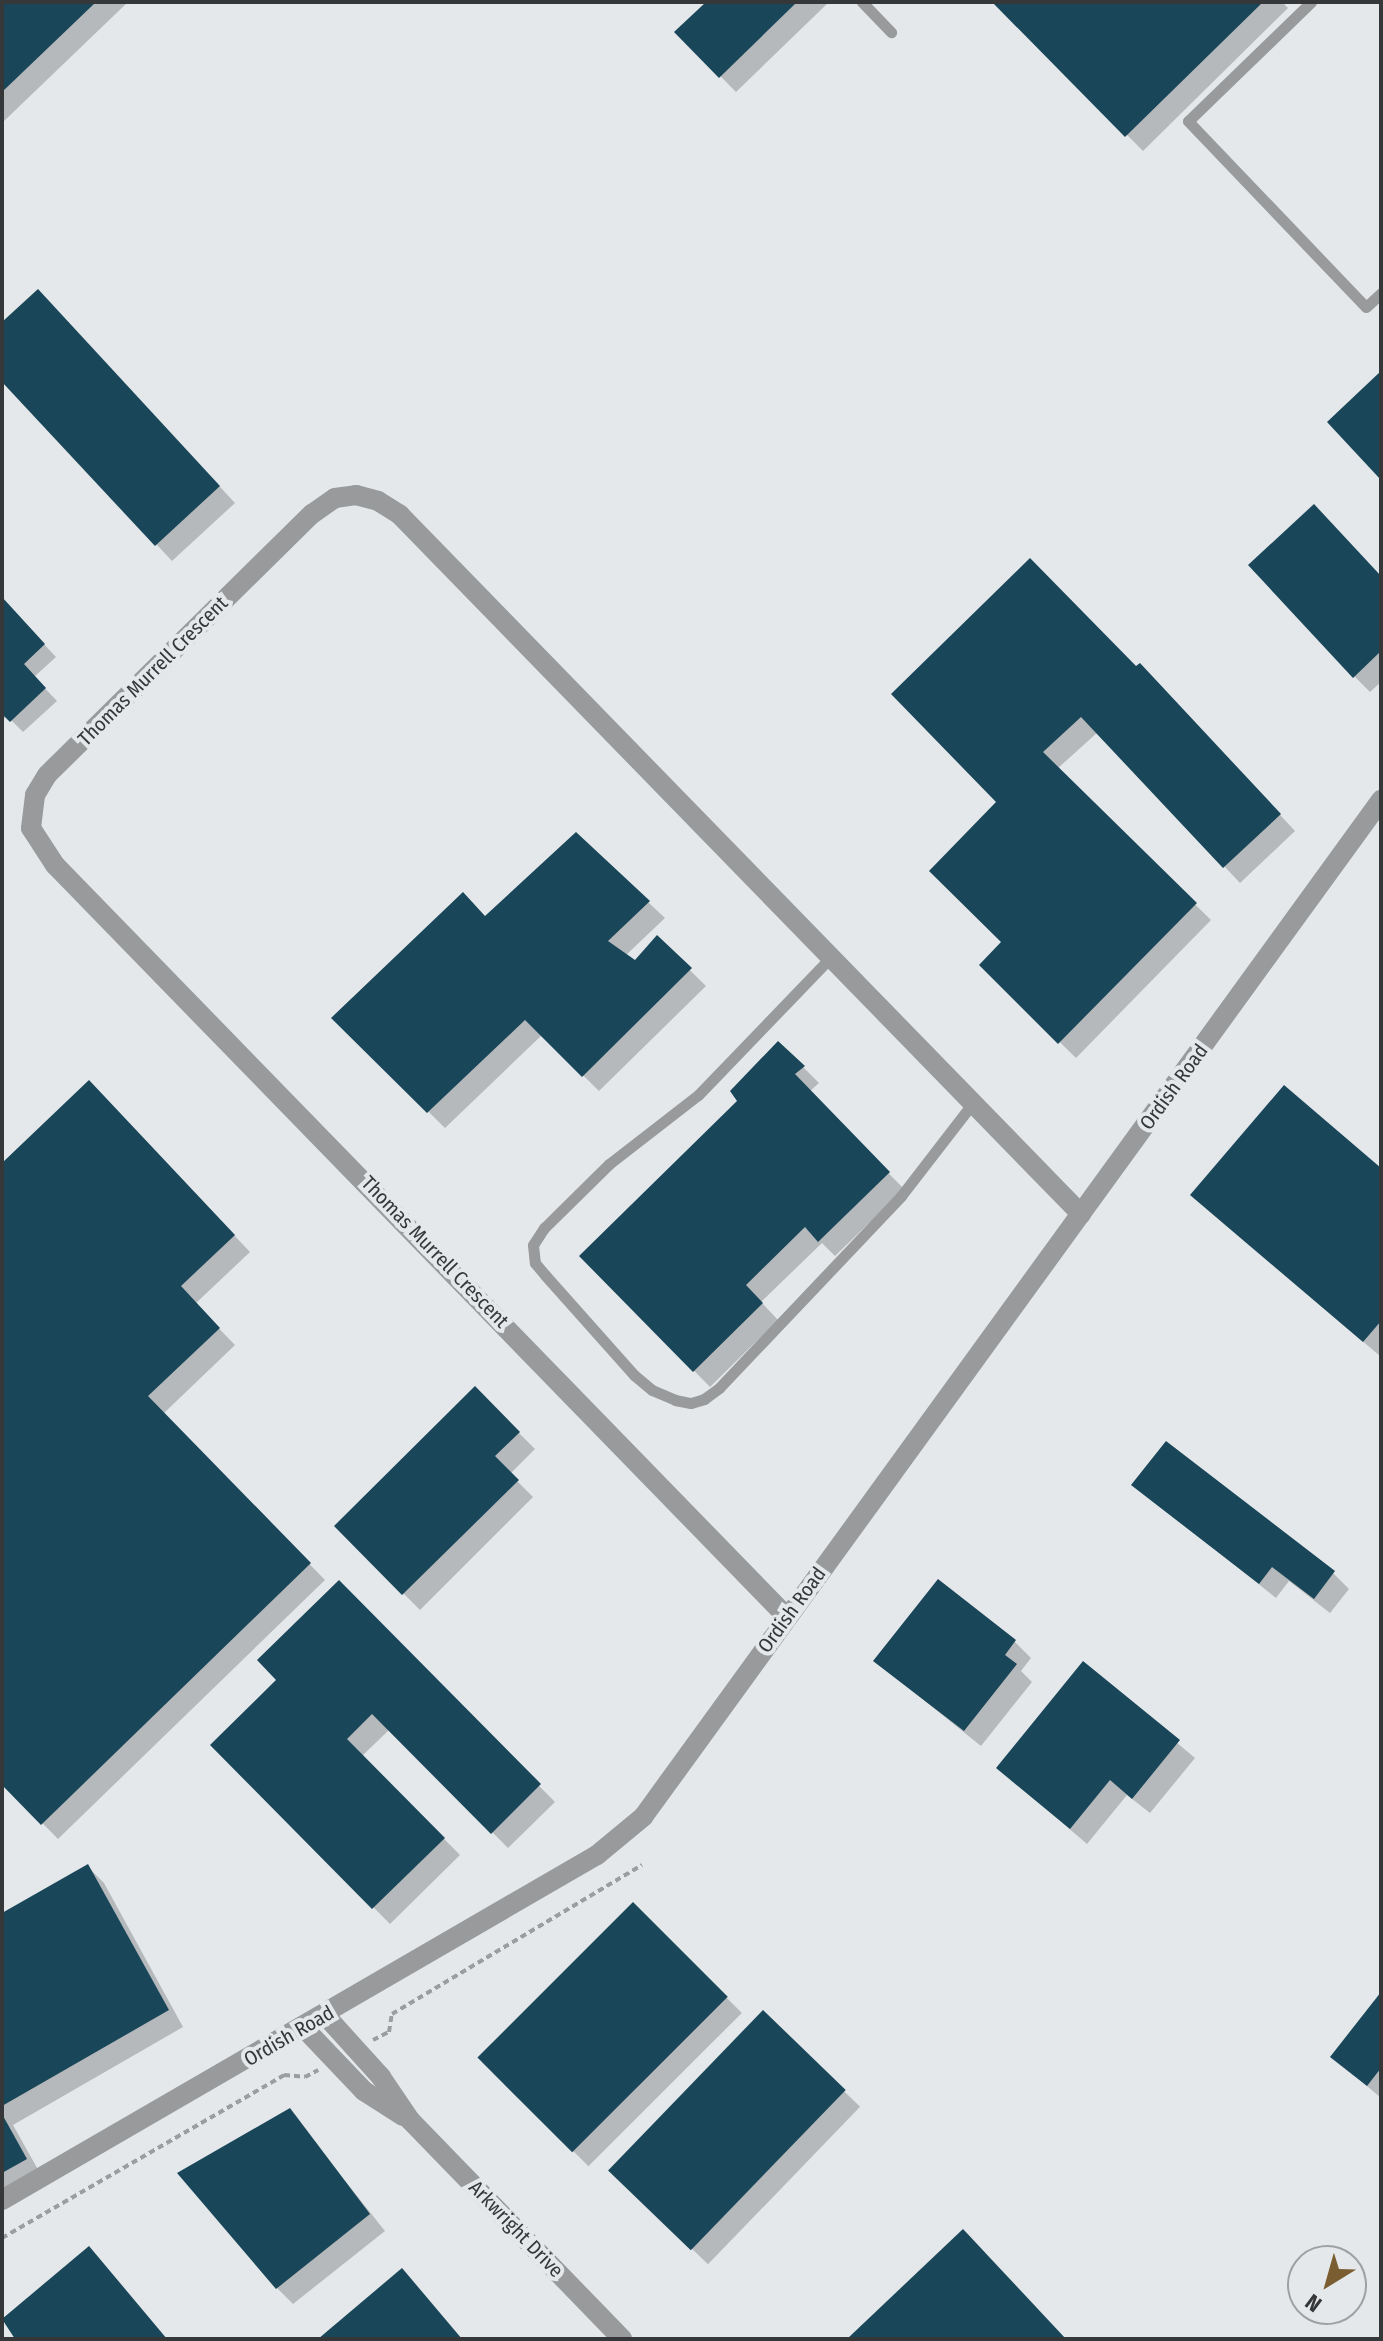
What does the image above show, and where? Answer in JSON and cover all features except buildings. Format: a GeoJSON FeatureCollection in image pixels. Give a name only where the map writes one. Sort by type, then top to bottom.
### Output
{"type":"FeatureCollection","features":[{"type":"Feature","properties":{"kind":"street","name":"Thomas Murrell Crescent"},"geometry":{"type":"LineString","coordinates":[[787,1617],[55,865],[31,828],[31,810],[47,775],[312,514],[335,498],[356,495],[378,501],[400,515],[1081,1214]]}},
{"type":"Feature","properties":{"kind":"street","name":"Ordish Road"},"geometry":{"type":"LineString","coordinates":[[2,2200],[304,2028],[597,1855],[643,1817],[1381,800]]}},
{"type":"Feature","properties":{"kind":"street","name":"Arkwright Drive"},"geometry":{"type":"LineString","coordinates":[[325,2015],[381,2077],[410,2120],[622,2339]]}},
{"type":"Feature","properties":{"kind":"street","name":"Arkwright Drive"},"geometry":{"type":"LineString","coordinates":[[304,2028],[364,2091],[410,2120]]}},
{"type":"Feature","properties":{"kind":"lane"},"geometry":{"type":"LineString","coordinates":[[862,2],[891,32]]}},
{"type":"Feature","properties":{"kind":"lane"},"geometry":{"type":"LineString","coordinates":[[1311,2],[1188,121],[1366,307],[1381,293]]}},
{"type":"Feature","properties":{"kind":"lane"},"geometry":{"type":"LineString","coordinates":[[830,958],[698,1095],[609,1164],[544,1228],[533,1245],[535,1263],[634,1375],[652,1390],[691,1403],[704,1399],[719,1388],[901,1196],[972,1104]]}},
{"type":"Feature","properties":{"kind":"path"},"geometry":{"type":"LineString","coordinates":[[373,2040],[389,2032],[392,2014],[642,1865]]}},
{"type":"Feature","properties":{"kind":"path"},"geometry":{"type":"LineString","coordinates":[[2,2238],[284,2075],[305,2077],[320,2069]]}}]}
